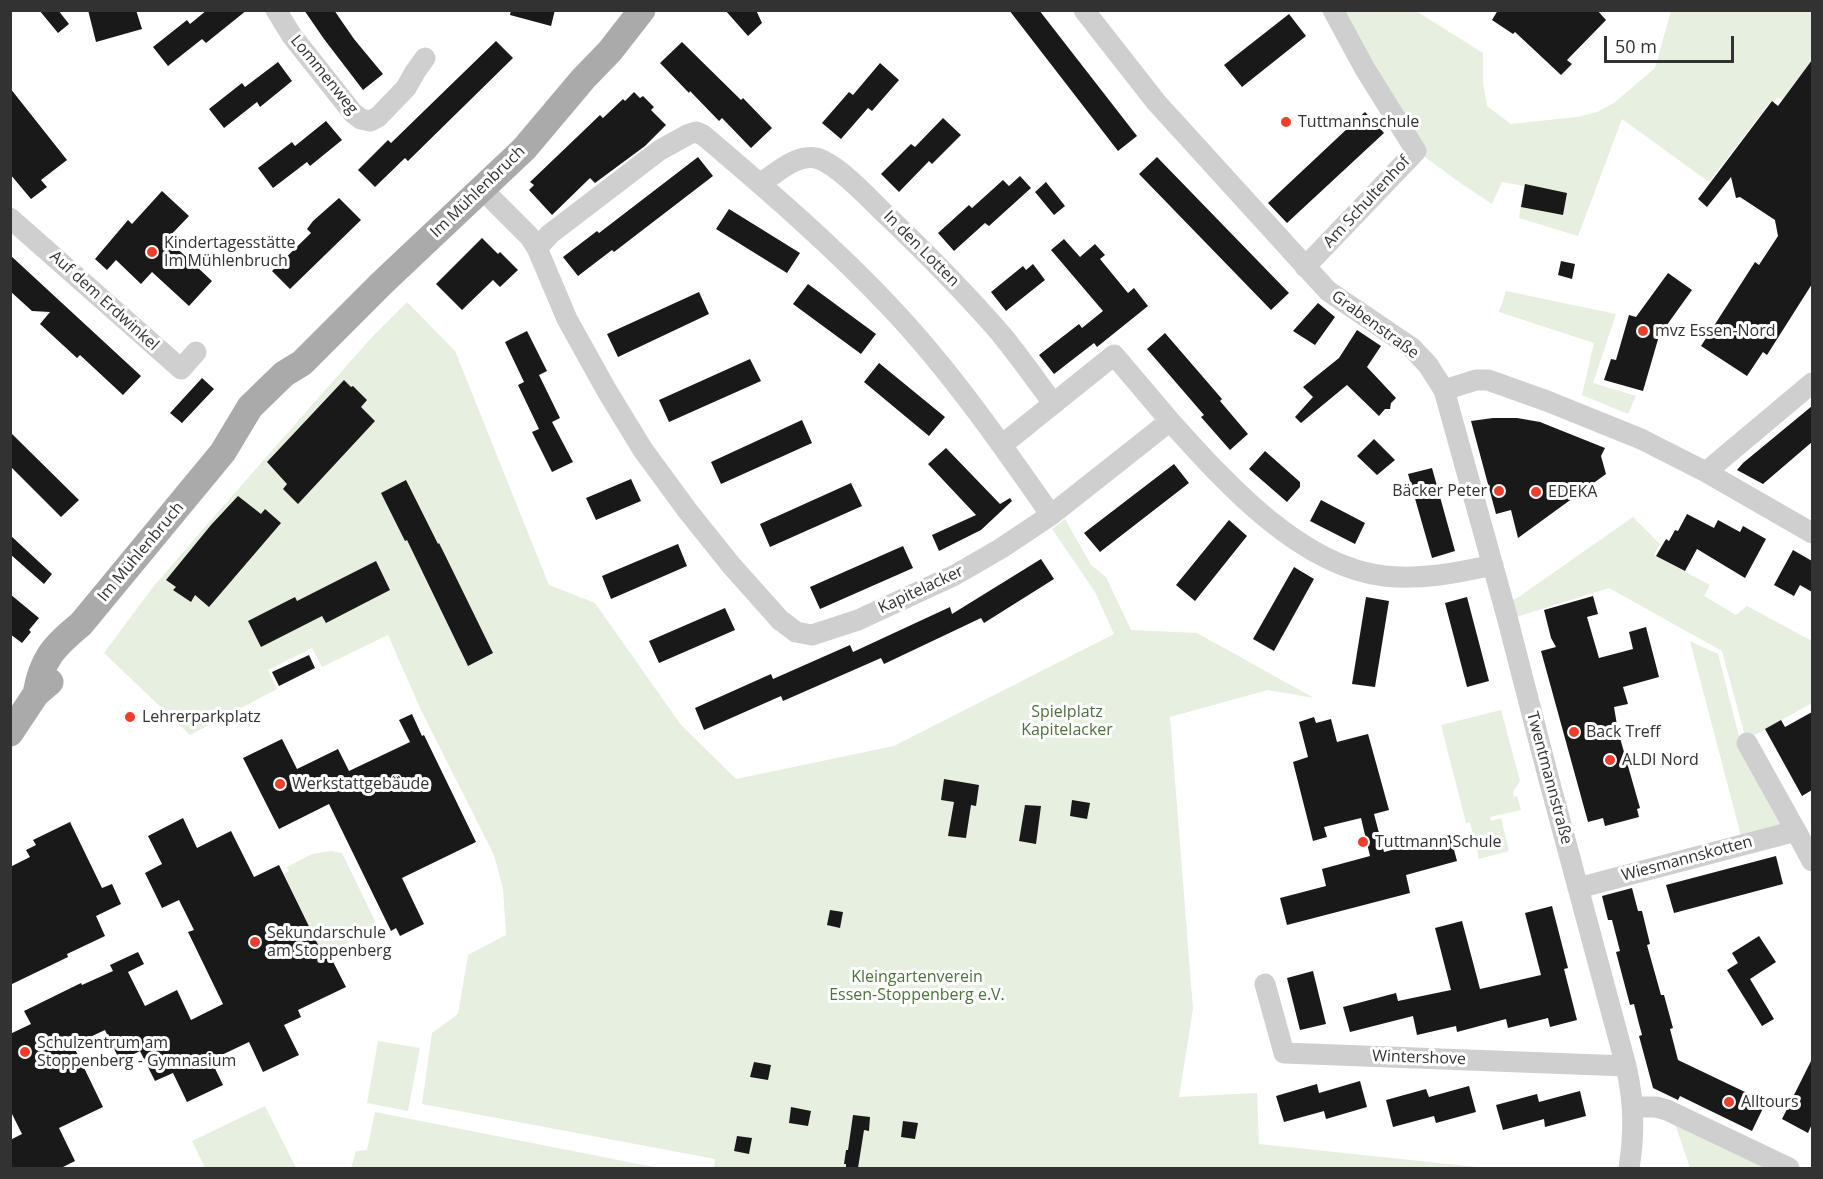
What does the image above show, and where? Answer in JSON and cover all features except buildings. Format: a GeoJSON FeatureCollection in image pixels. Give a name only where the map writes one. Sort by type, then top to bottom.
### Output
{"type":"FeatureCollection","features":[{"type":"Feature","properties":{"kind":"main road","name":"Im Mühlenbruch"},"geometry":{"type":"LineString","coordinates":[[10,733],[36,694],[51,681],[74,650],[81,624],[224,452],[250,407],[284,374],[302,363],[382,283],[524,149],[635,14]]}},
{"type":"Feature","properties":{"kind":"street","name":"Lommenweg"},"geometry":{"type":"LineString","coordinates":[[276,10],[292,36],[353,113],[361,119],[370,121],[378,117],[406,88],[425,58]]}},
{"type":"Feature","properties":{"kind":"street","name":"Grabenstraße"},"geometry":{"type":"LineString","coordinates":[[1084,10],[1156,102],[1305,267],[1328,291],[1412,348],[1428,365],[1444,390]]}},
{"type":"Feature","properties":{"kind":"street","name":"Am Schultenhof"},"geometry":{"type":"LineString","coordinates":[[1305,267],[1416,151],[1365,69],[1334,10]]}},
{"type":"Feature","properties":{"kind":"street"},"geometry":{"type":"LineString","coordinates":[[537,248],[550,234],[660,150],[689,134],[696,132],[703,135],[831,248],[894,312],[1002,445],[1051,515]]}},
{"type":"Feature","properties":{"kind":"street","name":"In den Lotten"},"geometry":{"type":"LineString","coordinates":[[760,184],[785,166],[802,158],[818,158],[831,165],[860,189],[945,272],[1002,336],[1053,403]]}},
{"type":"Feature","properties":{"kind":"street","name":"Kapitelacker"},"geometry":{"type":"LineString","coordinates":[[482,189],[529,236],[537,248],[571,326],[643,450],[731,565],[780,620],[796,632],[812,635],[858,620],[955,575],[991,555],[1051,515],[1170,421]]}},
{"type":"Feature","properties":{"kind":"street","name":"Auf dem Erdwinkel"},"geometry":{"type":"LineString","coordinates":[[10,218],[181,369],[196,352]]}},
{"type":"Feature","properties":{"kind":"street"},"geometry":{"type":"LineString","coordinates":[[1002,445],[1114,355],[1170,421],[1238,493],[1265,516],[1317,552],[1346,566],[1381,575],[1431,576],[1493,566]]}},
{"type":"Feature","properties":{"kind":"street"},"geometry":{"type":"LineString","coordinates":[[1444,390],[1476,380],[1488,380],[1546,401],[1641,439],[1706,472],[1812,532]]}},
{"type":"Feature","properties":{"kind":"street"},"geometry":{"type":"LineString","coordinates":[[1706,472],[1812,383]]}},
{"type":"Feature","properties":{"kind":"street","name":"Twentmannstraße"},"geometry":{"type":"LineString","coordinates":[[1444,390],[1632,1091],[1633,1139],[1629,1168]]}},
{"type":"Feature","properties":{"kind":"street"},"geometry":{"type":"LineString","coordinates":[[1747,743],[1812,861]]}},
{"type":"Feature","properties":{"kind":"street","name":"Wiesmannskotten"},"geometry":{"type":"LineString","coordinates":[[1578,888],[1796,831]]}},
{"type":"Feature","properties":{"kind":"street","name":"Wintershove"},"geometry":{"type":"LineString","coordinates":[[1265,984],[1284,1053],[1626,1066]]}},
{"type":"Feature","properties":{"kind":"street"},"geometry":{"type":"LineString","coordinates":[[1633,1107],[1656,1107],[1667,1110],[1788,1168]]}},
{"type":"Feature","properties":{"kind":"green space"},"geometry":{"type":"Polygon","coordinates":[[[1340,11],[1416,11],[1483,53],[1483,83],[1487,106],[1511,124],[1577,117],[1597,112],[1614,103],[1655,68],[1671,11],[1812,11],[1812,60],[1782,100],[1778,97],[1774,102],[1771,101],[1709,182],[1622,119],[1578,236],[1519,218],[1524,186],[1502,182],[1492,204],[1421,154],[1340,11]]]}},
{"type":"Feature","properties":{"kind":"green space"},"geometry":{"type":"Polygon","coordinates":[[[1506,291],[1616,314],[1593,383],[1636,396],[1628,414],[1582,395],[1594,343],[1499,312],[1506,291]]]}},
{"type":"Feature","properties":{"kind":"green space"},"geometry":{"type":"Polygon","coordinates":[[[407,302],[455,351],[549,585],[595,603],[681,725],[736,779],[894,746],[1114,634],[1095,592],[1052,529],[1065,519],[1091,565],[1106,577],[1131,630],[1197,633],[1314,698],[1268,690],[1170,717],[1193,1009],[1179,1097],[1257,1093],[1259,1144],[1486,1168],[714,1168],[715,1159],[422,1104],[432,1033],[458,1014],[468,955],[506,935],[503,889],[494,855],[421,710],[388,635],[322,667],[312,648],[268,670],[277,689],[190,735],[104,653],[153,587],[371,338],[407,302]]]}},
{"type":"Feature","properties":{"kind":"green space"},"geometry":{"type":"Polygon","coordinates":[[[1633,517],[1660,544],[1654,555],[1710,585],[1704,596],[1736,615],[1747,606],[1812,641],[1812,703],[1746,740],[1722,651],[1609,588],[1510,619],[1506,603],[1520,596],[1633,517]]]}},
{"type":"Feature","properties":{"kind":"green space"},"geometry":{"type":"Polygon","coordinates":[[[1690,641],[1718,654],[1740,740],[1791,828],[1741,836],[1690,641]]]}},
{"type":"Feature","properties":{"kind":"green space"},"geometry":{"type":"Polygon","coordinates":[[[1501,710],[1520,781],[1513,792],[1514,797],[1517,796],[1521,810],[1490,817],[1491,821],[1501,818],[1509,851],[1479,859],[1470,822],[1466,823],[1441,725],[1501,710]]]}},
{"type":"Feature","properties":{"kind":"green space"},"geometry":{"type":"Polygon","coordinates":[[[331,851],[342,853],[375,921],[372,931],[323,955],[284,874],[289,871],[287,867],[312,854],[331,851]]]}},
{"type":"Feature","properties":{"kind":"green space"},"geometry":{"type":"Polygon","coordinates":[[[378,1041],[420,1048],[408,1111],[367,1103],[378,1041]]]}},
{"type":"Feature","properties":{"kind":"green space"},"geometry":{"type":"Polygon","coordinates":[[[265,1106],[296,1168],[205,1168],[192,1141],[265,1106]]]}},
{"type":"Feature","properties":{"kind":"green space"},"geometry":{"type":"Polygon","coordinates":[[[375,1112],[659,1168],[351,1168],[356,1151],[367,1150],[375,1112]]]}},
{"type":"Feature","properties":{"kind":"green space"},"geometry":{"type":"Polygon","coordinates":[[[1674,1121],[1769,1168],[1690,1168],[1674,1121]]]}},
{"type":"Feature","properties":{"kind":"place","name":"Tuttmannschule"},"geometry":{"type":"Point","coordinates":[1286,122]}},
{"type":"Feature","properties":{"kind":"place","name":"Kindertagesstätte Im Mühlenbruch"},"geometry":{"type":"Point","coordinates":[152,252]}},
{"type":"Feature","properties":{"kind":"place","name":"mvz Essen-Nord"},"geometry":{"type":"Point","coordinates":[1643,331]}},
{"type":"Feature","properties":{"kind":"place","name":"Bäcker Peter"},"geometry":{"type":"Point","coordinates":[1499,491]}},
{"type":"Feature","properties":{"kind":"place","name":"EDEKA"},"geometry":{"type":"Point","coordinates":[1536,492]}},
{"type":"Feature","properties":{"kind":"place","name":"Lehrerparkplatz"},"geometry":{"type":"Point","coordinates":[130,717]}},
{"type":"Feature","properties":{"kind":"place","name":"Back Treff"},"geometry":{"type":"Point","coordinates":[1574,732]}},
{"type":"Feature","properties":{"kind":"place","name":"ALDI Nord"},"geometry":{"type":"Point","coordinates":[1610,760]}},
{"type":"Feature","properties":{"kind":"place","name":"Werkstattgebäude"},"geometry":{"type":"Point","coordinates":[280,784]}},
{"type":"Feature","properties":{"kind":"place","name":"Tuttmann Schule"},"geometry":{"type":"Point","coordinates":[1363,842]}},
{"type":"Feature","properties":{"kind":"place","name":"Sekundarschule am Stoppenberg"},"geometry":{"type":"Point","coordinates":[255,942]}},
{"type":"Feature","properties":{"kind":"place","name":"Schulzentrum am Stoppenberg - Gymnasium"},"geometry":{"type":"Point","coordinates":[25,1052]}},
{"type":"Feature","properties":{"kind":"place","name":"Alltours"},"geometry":{"type":"Point","coordinates":[1729,1102]}},
{"type":"Feature","properties":{"kind":"park label","name":"Spielplatz Kapitelacker"},"geometry":{"type":"Point","coordinates":[1067,721]}},
{"type":"Feature","properties":{"kind":"park label","name":"Kleingartenverein Essen-Stoppenberg e.V."},"geometry":{"type":"Point","coordinates":[917,986]}}]}
